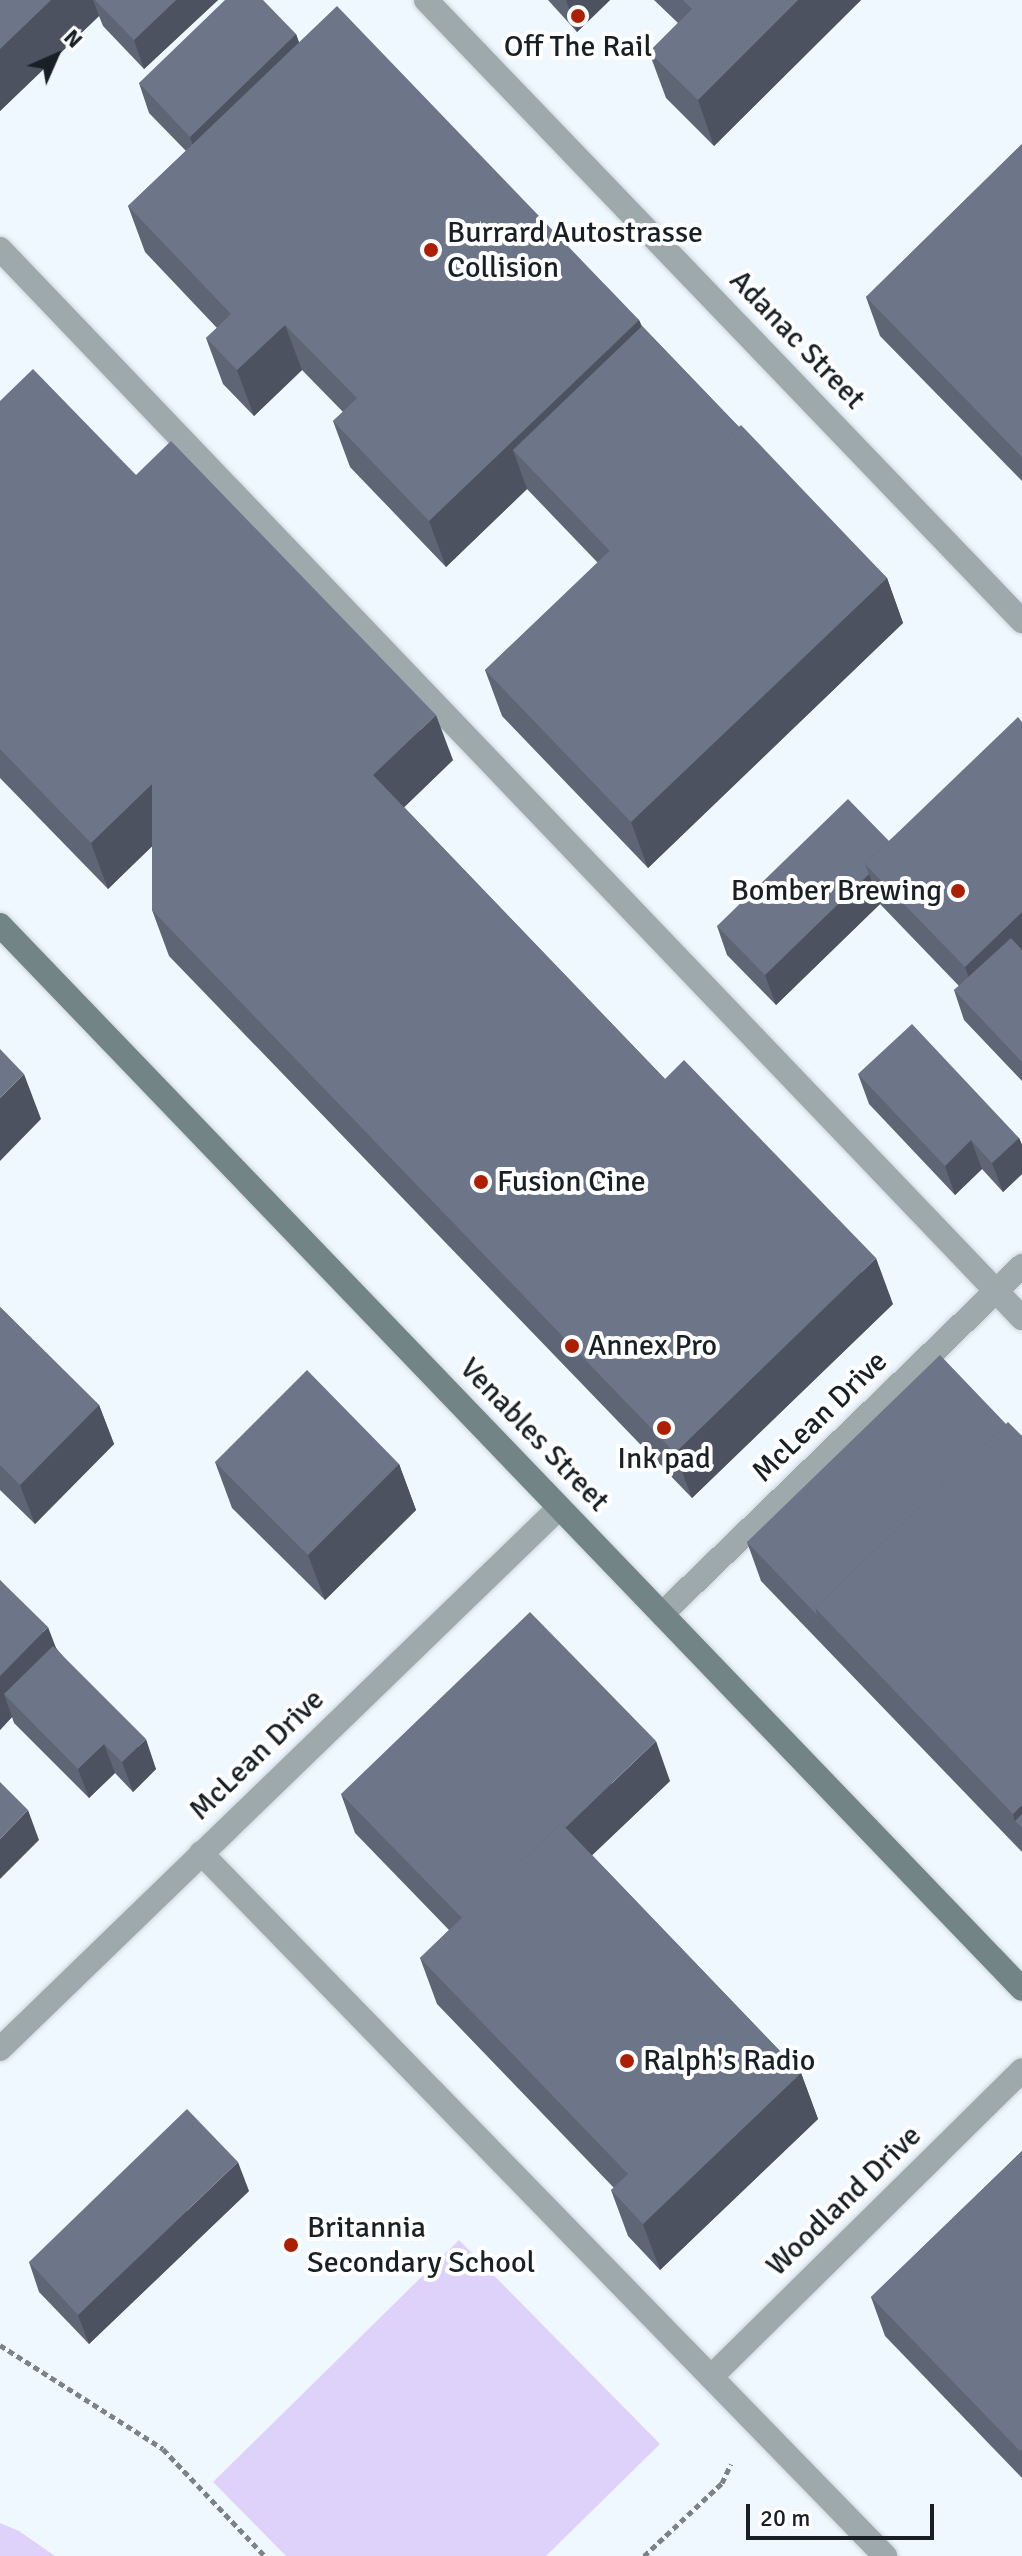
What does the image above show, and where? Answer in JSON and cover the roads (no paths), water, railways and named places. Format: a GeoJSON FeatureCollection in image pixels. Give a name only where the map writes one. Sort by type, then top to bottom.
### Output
{"type":"FeatureCollection","features":[{"type":"Feature","properties":{"kind":"street","name":"Adanac Street"},"geometry":{"type":"LineString","coordinates":[[426,0],[1022,621]]}},
{"type":"Feature","properties":{"kind":"street"},"geometry":{"type":"LineString","coordinates":[[0,249],[1022,1318]]}},
{"type":"Feature","properties":{"kind":"street","name":"Venables Street"},"geometry":{"type":"LineString","coordinates":[[0,925],[1022,1989]]}},
{"type":"Feature","properties":{"kind":"street","name":"McLean Drive"},"geometry":{"type":"LineString","coordinates":[[662,1614],[1022,1266]]}},
{"type":"Feature","properties":{"kind":"street","name":"McLean Drive"},"geometry":{"type":"LineString","coordinates":[[0,2049],[559,1508]]}},
{"type":"Feature","properties":{"kind":"street"},"geometry":{"type":"LineString","coordinates":[[201,1853],[885,2556]]}},
{"type":"Feature","properties":{"kind":"street","name":"Woodland Drive"},"geometry":{"type":"LineString","coordinates":[[711,2377],[1022,2070]]}},
{"type":"Feature","properties":{"kind":"place","name":"Off The Rail"},"geometry":{"type":"Point","coordinates":[578,16]}},
{"type":"Feature","properties":{"kind":"place","name":"Burrard Autostrasse Collision"},"geometry":{"type":"Point","coordinates":[431,250]}},
{"type":"Feature","properties":{"kind":"place","name":"Bomber Brewing"},"geometry":{"type":"Point","coordinates":[958,891]}},
{"type":"Feature","properties":{"kind":"place","name":"Fusion Cine"},"geometry":{"type":"Point","coordinates":[481,1182]}},
{"type":"Feature","properties":{"kind":"place","name":"Annex Pro"},"geometry":{"type":"Point","coordinates":[572,1346]}},
{"type":"Feature","properties":{"kind":"place","name":"Ink pad"},"geometry":{"type":"Point","coordinates":[664,1428]}},
{"type":"Feature","properties":{"kind":"place","name":"Ralph's Radio"},"geometry":{"type":"Point","coordinates":[627,2061]}},
{"type":"Feature","properties":{"kind":"place","name":"Britannia Secondary School"},"geometry":{"type":"Point","coordinates":[291,2245]}}]}
